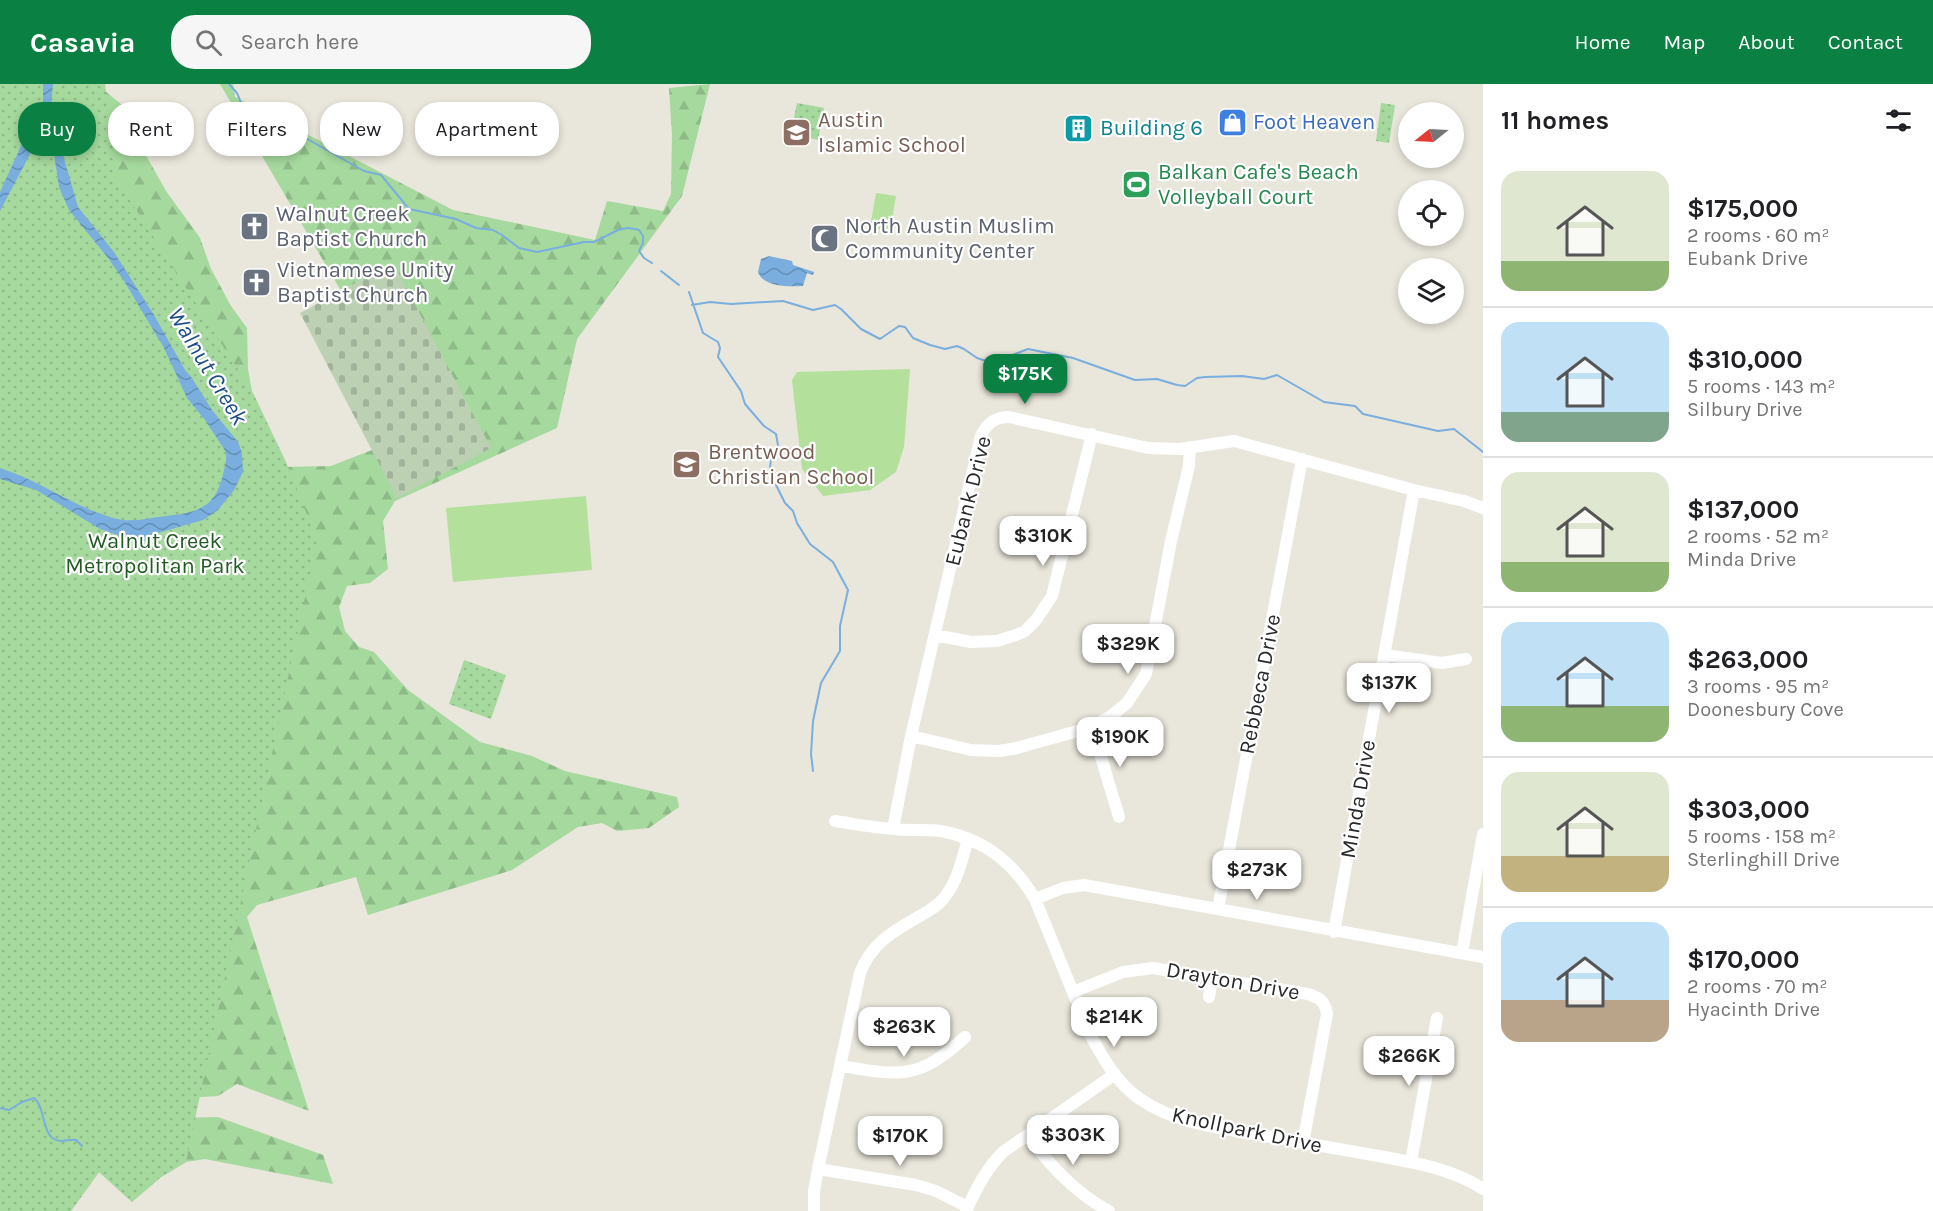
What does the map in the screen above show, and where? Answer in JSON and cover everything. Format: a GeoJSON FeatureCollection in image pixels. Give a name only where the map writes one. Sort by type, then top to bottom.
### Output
{"type":"FeatureCollection","features":[{"type":"Feature","properties":{"kind":"street","name":"Eubank Drive"},"geometry":{"type":"LineString","coordinates":[[893,829],[911,736],[981,436],[988,424],[997,419],[1009,417],[1148,448],[1167,450],[1234,441],[1414,490],[1464,501],[1483,508]]}},
{"type":"Feature","properties":{"kind":"street"},"geometry":{"type":"LineString","coordinates":[[935,635],[971,642],[998,641],[1025,631],[1036,620],[1052,596],[1092,434]]}},
{"type":"Feature","properties":{"kind":"street"},"geometry":{"type":"LineString","coordinates":[[911,736],[970,750],[999,751],[1092,727],[1127,703],[1146,674],[1171,542],[1189,466],[1190,447]]}},
{"type":"Feature","properties":{"kind":"street","name":"Rebbeca Drive"},"geometry":{"type":"LineString","coordinates":[[1218,909],[1302,459]]}},
{"type":"Feature","properties":{"kind":"street","name":"Minda Drive"},"geometry":{"type":"LineString","coordinates":[[1334,932],[1414,490]]}},
{"type":"Feature","properties":{"kind":"street"},"geometry":{"type":"LineString","coordinates":[[1385,655],[1442,663],[1466,659]]}},
{"type":"Feature","properties":{"kind":"street"},"geometry":{"type":"LineString","coordinates":[[1092,727],[1119,817]]}},
{"type":"Feature","properties":{"kind":"street","name":"Knollpark Drive"},"geometry":{"type":"LineString","coordinates":[[835,820],[893,829],[940,831],[968,838],[994,852],[1009,864],[1023,878],[1035,899],[1090,1035],[1101,1056],[1114,1074],[1140,1099],[1174,1116],[1197,1123],[1411,1162],[1446,1172],[1483,1189]]}},
{"type":"Feature","properties":{"kind":"street"},"geometry":{"type":"LineString","coordinates":[[1462,953],[1483,834]]}},
{"type":"Feature","properties":{"kind":"street"},"geometry":{"type":"LineString","coordinates":[[814,1211],[814,1191],[818,1169],[864,963],[880,940],[943,901],[958,875],[968,838]]}},
{"type":"Feature","properties":{"kind":"street"},"geometry":{"type":"LineString","coordinates":[[1035,899],[1063,888],[1084,885],[1334,932],[1483,957]]}},
{"type":"Feature","properties":{"kind":"street","name":"Drayton Drive"},"geometry":{"type":"LineString","coordinates":[[1073,992],[1123,972],[1137,968],[1153,968],[1308,994],[1320,998],[1326,1005],[1327,1014],[1303,1143]]}},
{"type":"Feature","properties":{"kind":"street"},"geometry":{"type":"LineString","coordinates":[[1209,997],[1212,979]]}},
{"type":"Feature","properties":{"kind":"street"},"geometry":{"type":"LineString","coordinates":[[1411,1162],[1437,1018]]}},
{"type":"Feature","properties":{"kind":"street"},"geometry":{"type":"LineString","coordinates":[[841,1066],[882,1073],[910,1072],[936,1061],[965,1037]]}},
{"type":"Feature","properties":{"kind":"street"},"geometry":{"type":"LineString","coordinates":[[818,1169],[916,1185],[936,1191],[967,1209],[992,1164],[1027,1135],[1114,1074]]}},
{"type":"Feature","properties":{"kind":"street"},"geometry":{"type":"LineString","coordinates":[[1027,1135],[1059,1174],[1109,1211]]}},
{"type":"Feature","properties":{"kind":"green space"},"geometry":{"type":"Polygon","coordinates":[[[0,84],[105,91],[118,102],[108,102],[108,156],[146,156],[166,191],[200,238],[211,269],[231,306],[247,328],[248,369],[253,397],[283,467],[331,466],[372,450],[398,498],[393,263],[341,291],[262,156],[308,156],[308,135],[320,141],[320,156],[349,156],[453,210],[595,240],[607,201],[663,211],[671,194],[672,135],[669,88],[710,84],[682,196],[577,339],[557,428],[395,501],[383,521],[388,569],[370,583],[347,586],[339,607],[345,631],[359,647],[374,652],[408,690],[480,742],[532,756],[565,771],[677,797],[679,807],[649,828],[617,831],[602,823],[578,827],[512,870],[368,915],[356,877],[257,905],[247,917],[309,1111],[237,1084],[218,1096],[185,1098],[0,84]]]}},
{"type":"Feature","properties":{"kind":"green space","name":"Walnut Creek Metropolitan Park"},"geometry":{"type":"Polygon","coordinates":[[[0,84],[105,84],[108,110],[108,156],[113,156],[116,178],[254,395],[286,462],[317,540],[186,1162],[161,1177],[132,1202],[99,1172],[71,1211],[0,1211],[0,84]]]}},
{"type":"Feature","properties":{"kind":"green space"},"geometry":{"type":"Polygon","coordinates":[[[220,84],[233,84],[235,97],[245,102],[231,102],[220,84]]]}},
{"type":"Feature","properties":{"kind":"green space"},"geometry":{"type":"Polygon","coordinates":[[[797,103],[824,108],[818,140],[805,137],[808,121],[794,118],[797,103]]]}},
{"type":"Feature","properties":{"kind":"green space"},"geometry":{"type":"Polygon","coordinates":[[[1381,103],[1395,105],[1389,143],[1376,141],[1381,103]]]}},
{"type":"Feature","properties":{"kind":"green space","name":"Balkan Cafe's Beach Volleyball Court"},"geometry":{"type":"Polygon","coordinates":[[[1131,170],[1144,171],[1143,199],[1129,198],[1131,170]]]}},
{"type":"Feature","properties":{"kind":"green space"},"geometry":{"type":"Polygon","coordinates":[[[876,193],[896,196],[890,231],[870,228],[876,193]]]}},
{"type":"Feature","properties":{"kind":"green space"},"geometry":{"type":"Polygon","coordinates":[[[393,263],[491,448],[397,498],[300,313],[393,263]]]}},
{"type":"Feature","properties":{"kind":"green space"},"geometry":{"type":"Polygon","coordinates":[[[910,369],[904,447],[896,472],[870,490],[823,496],[802,469],[792,380],[797,372],[910,369]]]}},
{"type":"Feature","properties":{"kind":"green space"},"geometry":{"type":"Polygon","coordinates":[[[586,496],[592,570],[453,582],[446,508],[586,496]]]}},
{"type":"Feature","properties":{"kind":"green space"},"geometry":{"type":"Polygon","coordinates":[[[464,660],[506,675],[491,719],[449,704],[464,660]]]}},
{"type":"Feature","properties":{"kind":"green space"},"geometry":{"type":"Polygon","coordinates":[[[218,1117],[323,1155],[333,1184],[205,1159],[186,1162],[161,1177],[132,1202],[99,1172],[71,1211],[0,1211],[176,1118],[218,1117]]]}},
{"type":"Feature","properties":{"kind":"water"},"geometry":{"type":"Polygon","coordinates":[[[43,84],[53,84],[52,102],[43,102],[43,84]]]}},
{"type":"Feature","properties":{"kind":"water"},"geometry":{"type":"Polygon","coordinates":[[[18,153],[18,156],[29,156],[0,211],[0,192],[18,153]]]}},
{"type":"Feature","properties":{"kind":"water"},"geometry":{"type":"Polygon","coordinates":[[[54,156],[63,156],[78,207],[114,252],[185,370],[212,410],[238,442],[242,453],[243,472],[234,490],[218,510],[203,520],[158,533],[143,542],[100,529],[36,490],[0,479],[0,468],[102,514],[122,520],[138,520],[191,512],[208,503],[219,487],[226,460],[226,452],[187,398],[164,348],[124,281],[69,210],[59,187],[54,156]]]}},
{"type":"Feature","properties":{"kind":"water"},"geometry":{"type":"Polygon","coordinates":[[[769,256],[792,261],[793,265],[814,272],[813,275],[807,273],[803,286],[784,286],[765,281],[758,272],[761,259],[769,256]]]}},
{"type":"Feature","properties":{"kind":"waterway"},"geometry":{"type":"LineString","coordinates":[[229,84],[237,93],[242,105],[256,118],[283,134],[302,136],[364,171],[381,175],[409,209],[456,219],[476,228],[493,230],[519,248],[537,252],[594,242],[618,230],[635,229],[639,230],[643,236],[643,243],[639,251],[652,263]]}},
{"type":"Feature","properties":{"kind":"waterway"},"geometry":{"type":"LineString","coordinates":[[661,271],[679,285]]}},
{"type":"Feature","properties":{"kind":"waterway"},"geometry":{"type":"LineString","coordinates":[[689,292],[703,333],[718,342],[720,348],[718,357],[741,391],[745,404],[764,426],[776,434],[779,451],[771,459],[770,468],[785,503],[793,511],[797,523],[810,544],[833,562],[848,590],[840,626],[840,651],[821,683],[813,721],[811,754],[813,771]]}},
{"type":"Feature","properties":{"kind":"waterway"},"geometry":{"type":"LineString","coordinates":[[692,305],[710,302],[731,304],[783,301],[813,310],[835,305],[861,329],[880,339],[899,326],[905,327],[913,338],[945,349],[957,346],[977,358],[992,363],[1028,349],[1073,358],[1135,380],[1157,379],[1185,386],[1197,378],[1205,377],[1242,376],[1264,379],[1277,375],[1324,402],[1355,406],[1363,414],[1438,431],[1454,429],[1483,452]]}},
{"type":"Feature","properties":{"kind":"waterway"},"geometry":{"type":"LineString","coordinates":[[0,1108],[9,1110],[34,1098],[41,1109],[50,1135],[61,1141],[76,1140],[82,1146]]}},
{"type":"Feature","properties":{"kind":"place","name":"Foot Heaven"},"geometry":{"type":"Point","coordinates":[1232,122]}},
{"type":"Feature","properties":{"kind":"place","name":"Building 6"},"geometry":{"type":"Point","coordinates":[1079,128]}},
{"type":"Feature","properties":{"kind":"place","name":"Austin Islamic School"},"geometry":{"type":"Point","coordinates":[797,133]}},
{"type":"Feature","properties":{"kind":"place","name":"Balkan Cafe's Beach Volleyball Court"},"geometry":{"type":"Point","coordinates":[1137,185]}},
{"type":"Feature","properties":{"kind":"place","name":"Walnut Creek Baptist Church"},"geometry":{"type":"Point","coordinates":[255,227]}},
{"type":"Feature","properties":{"kind":"place","name":"North Austin Muslim Community Center"},"geometry":{"type":"Point","coordinates":[824,239]}},
{"type":"Feature","properties":{"kind":"place","name":"Vietnamese Unity Baptist Church"},"geometry":{"type":"Point","coordinates":[256,283]}},
{"type":"Feature","properties":{"kind":"place","name":"Brentwood Christian School"},"geometry":{"type":"Point","coordinates":[687,465]}},
{"type":"Feature","properties":{"kind":"water label","name":"Walnut Creek"},"geometry":{"type":"Point","coordinates":[208,366]}}]}
